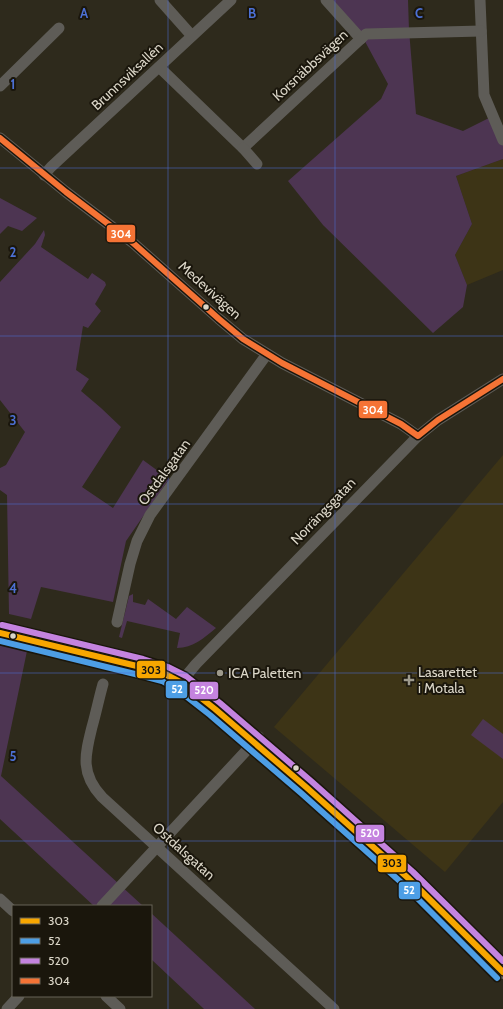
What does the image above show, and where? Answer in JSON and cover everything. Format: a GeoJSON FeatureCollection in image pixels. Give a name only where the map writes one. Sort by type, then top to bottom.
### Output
{"type":"FeatureCollection","features":[{"type":"Feature","properties":{"kind":"main road"},"geometry":{"type":"LineString","coordinates":[[0,626],[166,666],[184,679]]}},
{"type":"Feature","properties":{"kind":"main road"},"geometry":{"type":"LineString","coordinates":[[0,633],[141,667],[184,679],[202,687],[256,739],[408,878],[503,972]]}},
{"type":"Feature","properties":{"kind":"main road"},"geometry":{"type":"LineString","coordinates":[[256,739],[413,873],[503,962]]}},
{"type":"Feature","properties":{"kind":"street"},"geometry":{"type":"LineString","coordinates":[[160,0],[192,36]]}},
{"type":"Feature","properties":{"kind":"street","name":"Brunnsviksallén"},"geometry":{"type":"LineString","coordinates":[[44,175],[50,167],[231,0]]}},
{"type":"Feature","properties":{"kind":"street"},"geometry":{"type":"LineString","coordinates":[[326,0],[361,39]]}},
{"type":"Feature","properties":{"kind":"street"},"geometry":{"type":"LineString","coordinates":[[480,0],[484,95],[503,140]]}},
{"type":"Feature","properties":{"kind":"street"},"geometry":{"type":"LineString","coordinates":[[0,86],[59,28]]}},
{"type":"Feature","properties":{"kind":"street","name":"Korsnäbbsvägen"},"geometry":{"type":"LineString","coordinates":[[243,148],[366,34],[481,31]]}},
{"type":"Feature","properties":{"kind":"street"},"geometry":{"type":"LineString","coordinates":[[159,67],[243,148],[256,164]]}},
{"type":"Feature","properties":{"kind":"street","name":"Medevivägen"},"geometry":{"type":"LineString","coordinates":[[0,138],[44,175],[132,242],[229,328],[256,348],[401,424],[418,436]]}},
{"type":"Feature","properties":{"kind":"street","name":"Ostdalsgatan"},"geometry":{"type":"LineString","coordinates":[[117,622],[133,553],[137,541],[150,515],[267,354]]}},
{"type":"Feature","properties":{"kind":"street","name":"Norrängsgatan"},"geometry":{"type":"LineString","coordinates":[[184,679],[196,664],[255,602],[418,436],[438,420],[503,379]]}},
{"type":"Feature","properties":{"kind":"street","name":"Ostdalsgatan"},"geometry":{"type":"LineString","coordinates":[[103,684],[86,751],[86,764],[94,787],[157,847],[334,1009]]}},
{"type":"Feature","properties":{"kind":"street"},"geometry":{"type":"LineString","coordinates":[[103,905],[256,739]]}},
{"type":"Feature","properties":{"kind":"street"},"geometry":{"type":"LineString","coordinates":[[0,899],[12,909]]}},
{"type":"Feature","properties":{"kind":"street"},"geometry":{"type":"LineString","coordinates":[[7,1009],[18,997]]}},
{"type":"Feature","properties":{"kind":"street"},"geometry":{"type":"LineString","coordinates":[[107,997],[120,1009]]}},
{"type":"Feature","properties":{"kind":"shaded area"},"geometry":{"type":"Polygon","coordinates":[[[330,0],[408,0],[416,114],[463,131],[495,115],[503,132],[503,159],[456,176],[472,224],[455,255],[467,285],[463,307],[433,333],[323,225],[288,181],[381,99],[388,84],[361,34],[330,0]]]}},
{"type":"Feature","properties":{"kind":"shaded area"},"geometry":{"type":"Polygon","coordinates":[[[503,159],[503,270],[467,285],[455,255],[472,224],[456,176],[503,159]]]}},
{"type":"Feature","properties":{"kind":"shaded area"},"geometry":{"type":"Polygon","coordinates":[[[0,198],[37,218],[22,231],[8,226],[0,234],[0,198]]]}},
{"type":"Feature","properties":{"kind":"shaded area"},"geometry":{"type":"Polygon","coordinates":[[[44,230],[45,235],[41,247],[88,279],[92,273],[105,282],[106,285],[95,304],[101,311],[88,328],[83,326],[76,370],[89,379],[81,391],[121,427],[82,487],[113,508],[143,460],[169,479],[126,541],[113,602],[41,587],[31,619],[9,614],[7,495],[0,490],[0,468],[6,465],[25,432],[0,400],[0,282],[35,244],[44,230]]]}},
{"type":"Feature","properties":{"kind":"shaded area","name":"Lasarettet i Motala"},"geometry":{"type":"Polygon","coordinates":[[[503,455],[503,802],[445,872],[274,727],[503,455]]]}},
{"type":"Feature","properties":{"kind":"shaded area"},"geometry":{"type":"Polygon","coordinates":[[[133,594],[133,602],[145,605],[148,599],[176,619],[187,607],[216,628],[198,642],[183,648],[177,648],[180,633],[127,621],[122,638],[119,637],[129,596],[133,594]]]}},
{"type":"Feature","properties":{"kind":"shaded area"},"geometry":{"type":"Polygon","coordinates":[[[0,645],[27,651],[1,776],[142,905],[93,905],[0,819],[0,645]]]}},
{"type":"Feature","properties":{"kind":"shaded area"},"geometry":{"type":"Polygon","coordinates":[[[483,719],[503,734],[503,759],[471,735],[483,719]]]}},
{"type":"Feature","properties":{"kind":"shaded area"},"geometry":{"type":"Polygon","coordinates":[[[152,914],[255,1009],[204,1009],[152,960],[152,914]]]}},
{"type":"Feature","properties":{"kind":"transit line","name":"304"},"geometry":{"type":"LineString","coordinates":[[0,138],[66,192],[132,242],[243,339],[282,363],[401,424],[418,436],[438,420],[503,379]]}},
{"type":"Feature","properties":{"kind":"transit line","name":"520"},"geometry":{"type":"LineString","coordinates":[[2,625],[143,659],[168,667],[186,676],[311,781],[413,872],[503,961]]}},
{"type":"Feature","properties":{"kind":"transit line","name":"303"},"geometry":{"type":"LineString","coordinates":[[0,633],[141,667],[165,674],[182,683],[215,709],[306,787],[408,878],[503,972]]}},
{"type":"Feature","properties":{"kind":"transit line","name":"52"},"geometry":{"type":"LineString","coordinates":[[0,641],[162,681],[178,690],[210,715],[301,793],[403,884],[497,978]]}},
{"type":"Feature","properties":{"kind":"place","name":"ICA Paletten"},"geometry":{"type":"Point","coordinates":[220,673]}},
{"type":"Feature","properties":{"kind":"place","name":"Lasarettet i Motala"},"geometry":{"type":"Point","coordinates":[409,680]}}]}
